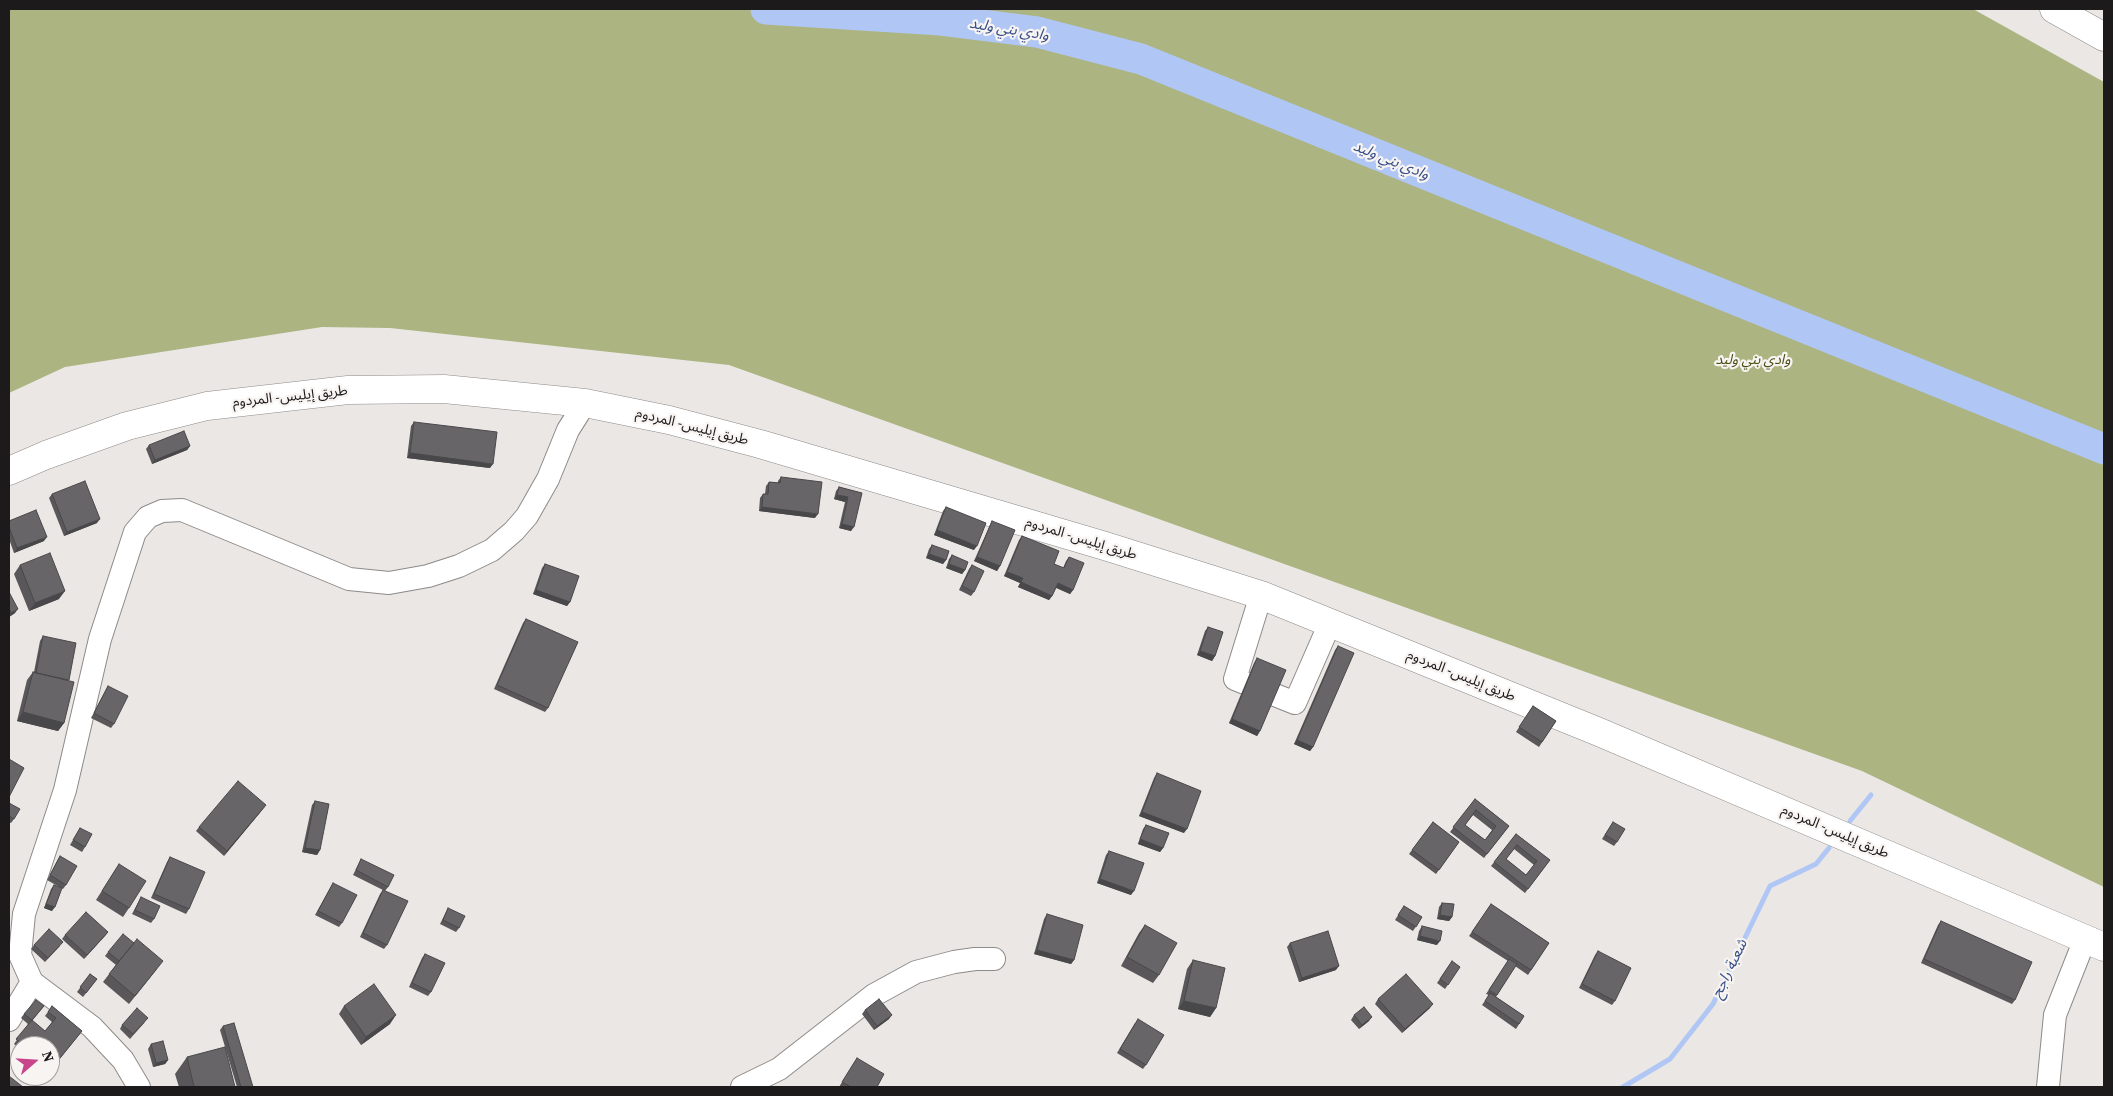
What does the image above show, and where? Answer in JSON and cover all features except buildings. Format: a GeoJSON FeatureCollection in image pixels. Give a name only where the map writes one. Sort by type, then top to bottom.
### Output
{"type":"FeatureCollection","features":[{"type":"Feature","properties":{"kind":"main road"},"geometry":{"type":"LineString","coordinates":[[2054,9],[2104,37]]}},
{"type":"Feature","properties":{"kind":"main road","name":"طريق إيليس- المردوم"},"geometry":{"type":"LineString","coordinates":[[9,471],[46,455],[127,426],[207,406],[348,390],[444,389],[585,402],[669,420],[760,444],[1105,546],[1261,595],[1599,732],[2095,943]]}},
{"type":"Feature","properties":{"kind":"street"},"geometry":{"type":"LineString","coordinates":[[140,1087],[123,1060],[92,1027],[32,982],[20,955],[24,914],[65,790],[100,640],[135,532],[148,517],[162,511],[182,510],[349,579],[389,583],[428,576],[459,566],[492,550],[514,531],[526,516],[548,479],[568,430],[585,402]]}},
{"type":"Feature","properties":{"kind":"street"},"geometry":{"type":"LineString","coordinates":[[1261,595],[1235,679],[1244,683],[1295,703],[1330,623]]}},
{"type":"Feature","properties":{"kind":"street"},"geometry":{"type":"LineString","coordinates":[[2048,1087],[2055,1015],[2095,943]]}},
{"type":"Feature","properties":{"kind":"street"},"geometry":{"type":"LineString","coordinates":[[742,1087],[779,1069],[874,995],[916,972],[954,962],[994,959]]}},
{"type":"Feature","properties":{"kind":"street"},"geometry":{"type":"LineString","coordinates":[[9,1020],[32,982]]}},
{"type":"Feature","properties":{"kind":"green space","name":"وادي بني وليد"},"geometry":{"type":"Polygon","coordinates":[[[9,9],[1973,9],[2104,82],[2104,887],[1862,771],[729,365],[390,328],[322,327],[65,367],[9,393],[9,9]]]}},
{"type":"Feature","properties":{"kind":"waterway","name":"وادي بني وليد"},"geometry":{"type":"LineString","coordinates":[[766,9],[941,20],[1037,32],[1141,59],[2104,449]]}},
{"type":"Feature","properties":{"kind":"waterway"},"geometry":{"type":"LineString","coordinates":[[1850,821],[1871,795]]}},
{"type":"Feature","properties":{"kind":"waterway","name":"شعبة راجح"},"geometry":{"type":"LineString","coordinates":[[1623,1087],[1670,1059],[1713,1004],[1770,886],[1816,864],[1829,848]]}}]}
